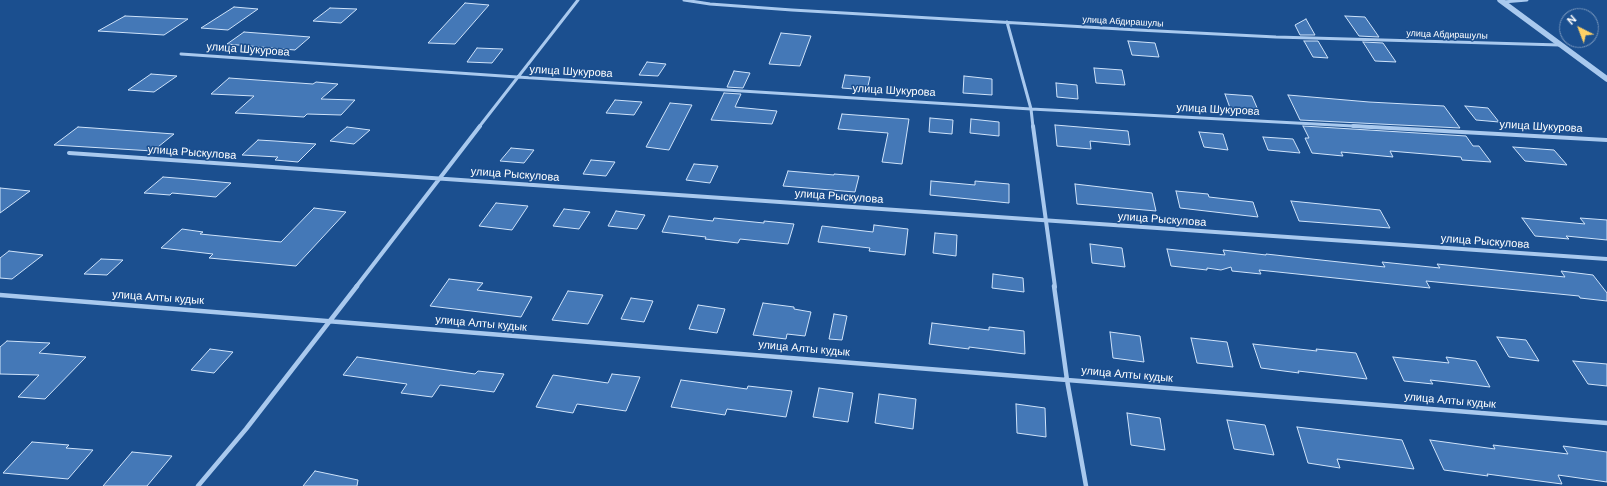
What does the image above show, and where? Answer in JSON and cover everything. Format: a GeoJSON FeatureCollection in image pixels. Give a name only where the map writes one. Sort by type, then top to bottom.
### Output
{"type":"FeatureCollection","features":[{"type":"Feature","properties":{"kind":"street"},"geometry":{"type":"LineString","coordinates":[[198,486],[246,429],[578,0]]}},
{"type":"Feature","properties":{"kind":"street","name":"улица Абдирашулы"},"geometry":{"type":"LineString","coordinates":[[684,0],[718,5],[1276,37],[1559,45]]}},
{"type":"Feature","properties":{"kind":"street"},"geometry":{"type":"LineString","coordinates":[[1501,1],[1527,0]]}},
{"type":"Feature","properties":{"kind":"street"},"geometry":{"type":"LineString","coordinates":[[1501,1],[1559,43]]}},
{"type":"Feature","properties":{"kind":"street"},"geometry":{"type":"LineString","coordinates":[[1007,22],[1030,109],[1047,221],[1067,380],[1086,486]]}},
{"type":"Feature","properties":{"kind":"street"},"geometry":{"type":"LineString","coordinates":[[1566,48],[1607,79]]}},
{"type":"Feature","properties":{"kind":"street","name":"улица Шукурова"},"geometry":{"type":"LineString","coordinates":[[181,54],[517,77],[1030,109],[1607,140]]}},
{"type":"Feature","properties":{"kind":"street","name":"улица Рыскулова"},"geometry":{"type":"LineString","coordinates":[[69,154],[439,178],[1607,259]]}},
{"type":"Feature","properties":{"kind":"street","name":"улица Алты кудык"},"geometry":{"type":"LineString","coordinates":[[0,295],[329,320],[1607,423]]}},
{"type":"Feature","properties":{"kind":"building"},"geometry":{"type":"Polygon","coordinates":[[[465,3],[489,5],[455,44],[428,43],[465,3]]]}},
{"type":"Feature","properties":{"kind":"building"},"geometry":{"type":"Polygon","coordinates":[[[234,7],[258,9],[228,30],[201,28],[234,7]]]}},
{"type":"Feature","properties":{"kind":"building"},"geometry":{"type":"Polygon","coordinates":[[[330,8],[357,9],[341,23],[313,21],[330,8]]]}},
{"type":"Feature","properties":{"kind":"building"},"geometry":{"type":"Polygon","coordinates":[[[125,16],[188,19],[164,35],[98,31],[125,16]]]}},
{"type":"Feature","properties":{"kind":"building"},"geometry":{"type":"Polygon","coordinates":[[[1345,16],[1365,17],[1379,37],[1359,36],[1345,16]]]}},
{"type":"Feature","properties":{"kind":"building"},"geometry":{"type":"Polygon","coordinates":[[[1306,19],[1315,35],[1300,35],[1295,25],[1306,19]]]}},
{"type":"Feature","properties":{"kind":"building"},"geometry":{"type":"Polygon","coordinates":[[[244,32],[310,37],[295,50],[227,44],[244,32]]]}},
{"type":"Feature","properties":{"kind":"building"},"geometry":{"type":"Polygon","coordinates":[[[781,33],[811,36],[800,66],[769,64],[781,33]]]}},
{"type":"Feature","properties":{"kind":"building"},"geometry":{"type":"Polygon","coordinates":[[[1128,41],[1155,43],[1159,57],[1132,55],[1128,41]]]}},
{"type":"Feature","properties":{"kind":"building"},"geometry":{"type":"Polygon","coordinates":[[[1304,41],[1318,41],[1328,58],[1313,57],[1304,41]]]}},
{"type":"Feature","properties":{"kind":"building"},"geometry":{"type":"Polygon","coordinates":[[[1363,42],[1383,43],[1396,62],[1375,61],[1363,42]]]}},
{"type":"Feature","properties":{"kind":"building"},"geometry":{"type":"Polygon","coordinates":[[[477,48],[503,49],[492,63],[467,62],[477,48]]]}},
{"type":"Feature","properties":{"kind":"building"},"geometry":{"type":"Polygon","coordinates":[[[647,62],[666,64],[658,76],[639,75],[647,62]]]}},
{"type":"Feature","properties":{"kind":"building"},"geometry":{"type":"Polygon","coordinates":[[[1094,68],[1122,70],[1125,85],[1096,83],[1094,68]]]}},
{"type":"Feature","properties":{"kind":"building"},"geometry":{"type":"Polygon","coordinates":[[[734,71],[750,73],[743,88],[727,87],[734,71]]]}},
{"type":"Feature","properties":{"kind":"building"},"geometry":{"type":"Polygon","coordinates":[[[151,74],[177,76],[154,92],[128,90],[151,74]]]}},
{"type":"Feature","properties":{"kind":"building"},"geometry":{"type":"Polygon","coordinates":[[[845,75],[870,77],[867,90],[842,88],[845,75]]]}},
{"type":"Feature","properties":{"kind":"building"},"geometry":{"type":"Polygon","coordinates":[[[964,76],[992,79],[992,95],[963,93],[964,76]]]}},
{"type":"Feature","properties":{"kind":"building"},"geometry":{"type":"Polygon","coordinates":[[[229,78],[313,84],[316,82],[338,84],[321,99],[355,100],[341,115],[307,114],[304,117],[235,113],[254,96],[211,94],[229,78]]]}},
{"type":"Feature","properties":{"kind":"building"},"geometry":{"type":"Polygon","coordinates":[[[1056,83],[1077,85],[1078,99],[1057,97],[1056,83]]]}},
{"type":"Feature","properties":{"kind":"building"},"geometry":{"type":"Polygon","coordinates":[[[724,93],[741,94],[735,107],[777,111],[772,124],[711,120],[724,93]]]}},
{"type":"Feature","properties":{"kind":"building"},"geometry":{"type":"Polygon","coordinates":[[[1225,94],[1252,96],[1258,110],[1230,108],[1225,94]]]}},
{"type":"Feature","properties":{"kind":"building"},"geometry":{"type":"Polygon","coordinates":[[[1288,95],[1369,102],[1444,106],[1460,128],[1300,120],[1288,95]]]}},
{"type":"Feature","properties":{"kind":"building"},"geometry":{"type":"Polygon","coordinates":[[[615,100],[642,102],[634,115],[606,113],[615,100]]]}},
{"type":"Feature","properties":{"kind":"building"},"geometry":{"type":"Polygon","coordinates":[[[670,103],[692,105],[669,150],[646,147],[670,103]]]}},
{"type":"Feature","properties":{"kind":"building"},"geometry":{"type":"Polygon","coordinates":[[[1465,106],[1488,108],[1499,122],[1476,120],[1465,106]]]}},
{"type":"Feature","properties":{"kind":"building"},"geometry":{"type":"Polygon","coordinates":[[[842,114],[909,119],[902,164],[882,162],[888,133],[838,129],[842,114]]]}},
{"type":"Feature","properties":{"kind":"building"},"geometry":{"type":"Polygon","coordinates":[[[930,118],[953,120],[952,134],[929,132],[930,118]]]}},
{"type":"Feature","properties":{"kind":"building"},"geometry":{"type":"Polygon","coordinates":[[[971,119],[999,122],[999,136],[970,133],[971,119]]]}},
{"type":"Feature","properties":{"kind":"building"},"geometry":{"type":"Polygon","coordinates":[[[1055,125],[1128,131],[1130,145],[1090,141],[1091,149],[1057,146],[1055,125]]]}},
{"type":"Feature","properties":{"kind":"building"},"geometry":{"type":"Polygon","coordinates":[[[1303,126],[1466,136],[1473,146],[1479,146],[1491,162],[1462,160],[1461,157],[1390,151],[1393,157],[1341,152],[1343,156],[1312,153],[1305,138],[1309,138],[1303,126]]]}},
{"type":"Feature","properties":{"kind":"building"},"geometry":{"type":"Polygon","coordinates":[[[78,127],[174,134],[153,151],[54,145],[78,127]]]}},
{"type":"Feature","properties":{"kind":"building"},"geometry":{"type":"Polygon","coordinates":[[[347,127],[370,130],[354,144],[330,141],[347,127]]]}},
{"type":"Feature","properties":{"kind":"building"},"geometry":{"type":"Polygon","coordinates":[[[1199,132],[1223,134],[1228,150],[1204,147],[1199,132]]]}},
{"type":"Feature","properties":{"kind":"building"},"geometry":{"type":"Polygon","coordinates":[[[1263,137],[1293,139],[1300,153],[1268,150],[1263,137]]]}},
{"type":"Feature","properties":{"kind":"building"},"geometry":{"type":"Polygon","coordinates":[[[258,140],[316,144],[298,162],[275,160],[278,157],[242,155],[258,140]]]}},
{"type":"Feature","properties":{"kind":"building"},"geometry":{"type":"Polygon","coordinates":[[[1513,147],[1554,150],[1567,165],[1525,161],[1513,147]]]}},
{"type":"Feature","properties":{"kind":"building"},"geometry":{"type":"Polygon","coordinates":[[[511,148],[534,150],[524,163],[500,161],[511,148]]]}},
{"type":"Feature","properties":{"kind":"building"},"geometry":{"type":"Polygon","coordinates":[[[591,160],[615,162],[606,176],[583,174],[591,160]]]}},
{"type":"Feature","properties":{"kind":"building"},"geometry":{"type":"Polygon","coordinates":[[[694,164],[718,166],[710,183],[686,180],[694,164]]]}},
{"type":"Feature","properties":{"kind":"building"},"geometry":{"type":"Polygon","coordinates":[[[788,171],[859,176],[855,192],[783,186],[788,171]]]}},
{"type":"Feature","properties":{"kind":"building"},"geometry":{"type":"Polygon","coordinates":[[[163,177],[231,183],[216,197],[172,193],[170,195],[144,193],[163,177]]]}},
{"type":"Feature","properties":{"kind":"building"},"geometry":{"type":"Polygon","coordinates":[[[931,181],[975,185],[975,181],[1009,184],[1009,203],[930,195],[931,181]]]}},
{"type":"Feature","properties":{"kind":"building"},"geometry":{"type":"Polygon","coordinates":[[[1075,184],[1152,193],[1156,211],[1077,204],[1075,184]]]}},
{"type":"Feature","properties":{"kind":"building"},"geometry":{"type":"Polygon","coordinates":[[[0,188],[30,191],[0,213],[0,188]]]}},
{"type":"Feature","properties":{"kind":"building"},"geometry":{"type":"Polygon","coordinates":[[[1176,191],[1208,194],[1209,197],[1253,202],[1258,217],[1180,208],[1176,191]]]}},
{"type":"Feature","properties":{"kind":"building"},"geometry":{"type":"Polygon","coordinates":[[[1291,201],[1380,210],[1390,228],[1299,221],[1291,201]]]}},
{"type":"Feature","properties":{"kind":"building"},"geometry":{"type":"Polygon","coordinates":[[[496,203],[528,206],[512,230],[479,226],[496,203]]]}},
{"type":"Feature","properties":{"kind":"building"},"geometry":{"type":"Polygon","coordinates":[[[314,208],[346,212],[296,266],[209,258],[213,254],[161,248],[182,229],[203,232],[200,234],[281,242],[314,208]]]}},
{"type":"Feature","properties":{"kind":"building"},"geometry":{"type":"Polygon","coordinates":[[[564,209],[590,212],[579,229],[553,226],[564,209]]]}},
{"type":"Feature","properties":{"kind":"building"},"geometry":{"type":"Polygon","coordinates":[[[616,211],[645,215],[637,229],[608,226],[616,211]]]}},
{"type":"Feature","properties":{"kind":"building"},"geometry":{"type":"Polygon","coordinates":[[[669,216],[713,221],[714,218],[764,223],[764,221],[794,224],[788,244],[740,239],[738,243],[705,239],[706,237],[662,232],[669,216]]]}},
{"type":"Feature","properties":{"kind":"building"},"geometry":{"type":"Polygon","coordinates":[[[1522,218],[1585,224],[1580,218],[1607,220],[1607,240],[1566,236],[1569,239],[1535,236],[1522,218]]]}},
{"type":"Feature","properties":{"kind":"building"},"geometry":{"type":"Polygon","coordinates":[[[874,225],[908,229],[905,255],[869,251],[870,248],[818,242],[822,226],[873,232],[874,225]]]}},
{"type":"Feature","properties":{"kind":"building"},"geometry":{"type":"Polygon","coordinates":[[[935,233],[957,235],[956,256],[933,253],[935,233]]]}},
{"type":"Feature","properties":{"kind":"building"},"geometry":{"type":"Polygon","coordinates":[[[1090,244],[1122,248],[1125,267],[1092,263],[1090,244]]]}},
{"type":"Feature","properties":{"kind":"building"},"geometry":{"type":"Polygon","coordinates":[[[1167,249],[1225,255],[1223,250],[1385,267],[1382,262],[1440,268],[1437,264],[1565,277],[1561,271],[1593,275],[1607,293],[1607,301],[1580,298],[1579,296],[1426,281],[1430,288],[1259,270],[1261,274],[1232,271],[1231,267],[1221,270],[1207,268],[1207,270],[1171,266],[1167,249]]]}},
{"type":"Feature","properties":{"kind":"building"},"geometry":{"type":"Polygon","coordinates":[[[9,251],[43,255],[12,279],[0,278],[0,258],[9,251]]]}},
{"type":"Feature","properties":{"kind":"building"},"geometry":{"type":"Polygon","coordinates":[[[101,259],[123,260],[107,275],[84,274],[101,259]]]}},
{"type":"Feature","properties":{"kind":"building"},"geometry":{"type":"Polygon","coordinates":[[[993,274],[1023,278],[1024,292],[992,288],[993,274]]]}},
{"type":"Feature","properties":{"kind":"building"},"geometry":{"type":"Polygon","coordinates":[[[449,279],[483,283],[477,290],[532,297],[521,317],[430,306],[449,279]]]}},
{"type":"Feature","properties":{"kind":"building"},"geometry":{"type":"Polygon","coordinates":[[[568,291],[603,295],[588,324],[552,320],[568,291]]]}},
{"type":"Feature","properties":{"kind":"building"},"geometry":{"type":"Polygon","coordinates":[[[631,298],[653,301],[644,322],[621,319],[631,298]]]}},
{"type":"Feature","properties":{"kind":"building"},"geometry":{"type":"Polygon","coordinates":[[[763,303],[794,307],[794,309],[811,312],[805,336],[787,334],[786,339],[753,335],[763,303]]]}},
{"type":"Feature","properties":{"kind":"building"},"geometry":{"type":"Polygon","coordinates":[[[698,305],[725,309],[717,333],[689,329],[698,305]]]}},
{"type":"Feature","properties":{"kind":"building"},"geometry":{"type":"Polygon","coordinates":[[[834,314],[847,316],[842,340],[829,339],[834,314]]]}},
{"type":"Feature","properties":{"kind":"building"},"geometry":{"type":"Polygon","coordinates":[[[932,323],[989,330],[989,327],[1024,331],[1025,354],[929,344],[932,323]]]}},
{"type":"Feature","properties":{"kind":"building"},"geometry":{"type":"Polygon","coordinates":[[[1110,332],[1140,336],[1144,362],[1113,358],[1110,332]]]}},
{"type":"Feature","properties":{"kind":"building"},"geometry":{"type":"Polygon","coordinates":[[[1497,337],[1526,340],[1539,361],[1509,357],[1497,337]]]}},
{"type":"Feature","properties":{"kind":"building"},"geometry":{"type":"Polygon","coordinates":[[[1191,338],[1227,342],[1233,367],[1197,363],[1191,338]]]}},
{"type":"Feature","properties":{"kind":"building"},"geometry":{"type":"Polygon","coordinates":[[[7,341],[50,343],[39,353],[86,357],[45,399],[18,397],[39,375],[0,374],[0,347],[7,341]]]}},
{"type":"Feature","properties":{"kind":"building"},"geometry":{"type":"Polygon","coordinates":[[[1253,344],[1317,351],[1316,349],[1356,353],[1367,379],[1261,368],[1253,344]]]}},
{"type":"Feature","properties":{"kind":"building"},"geometry":{"type":"Polygon","coordinates":[[[210,349],[233,352],[214,373],[191,370],[210,349]]]}},
{"type":"Feature","properties":{"kind":"building"},"geometry":{"type":"Polygon","coordinates":[[[357,357],[475,374],[478,371],[504,374],[494,392],[440,385],[432,397],[401,393],[407,384],[343,375],[357,357]]]}},
{"type":"Feature","properties":{"kind":"building"},"geometry":{"type":"Polygon","coordinates":[[[1393,357],[1449,363],[1446,357],[1476,361],[1490,387],[1430,380],[1433,384],[1404,381],[1393,357]]]}},
{"type":"Feature","properties":{"kind":"building"},"geometry":{"type":"Polygon","coordinates":[[[1573,361],[1607,364],[1607,386],[1588,384],[1573,361]]]}},
{"type":"Feature","properties":{"kind":"building"},"geometry":{"type":"Polygon","coordinates":[[[612,374],[640,377],[626,411],[577,404],[573,413],[536,407],[553,375],[608,383],[612,374]]]}},
{"type":"Feature","properties":{"kind":"building"},"geometry":{"type":"Polygon","coordinates":[[[681,380],[747,389],[748,386],[792,391],[786,417],[727,409],[725,415],[671,407],[681,380]]]}},
{"type":"Feature","properties":{"kind":"building"},"geometry":{"type":"Polygon","coordinates":[[[819,388],[853,393],[848,422],[813,417],[819,388]]]}},
{"type":"Feature","properties":{"kind":"building"},"geometry":{"type":"Polygon","coordinates":[[[879,394],[916,399],[913,429],[875,423],[879,394]]]}},
{"type":"Feature","properties":{"kind":"building"},"geometry":{"type":"Polygon","coordinates":[[[1016,404],[1045,408],[1046,437],[1017,433],[1016,404]]]}},
{"type":"Feature","properties":{"kind":"building"},"geometry":{"type":"Polygon","coordinates":[[[1127,413],[1160,418],[1165,450],[1131,445],[1127,413]]]}},
{"type":"Feature","properties":{"kind":"building"},"geometry":{"type":"Polygon","coordinates":[[[1227,420],[1265,425],[1274,455],[1234,449],[1227,420]]]}},
{"type":"Feature","properties":{"kind":"building"},"geometry":{"type":"Polygon","coordinates":[[[1297,427],[1402,440],[1414,469],[1337,459],[1340,468],[1308,463],[1297,427]]]}},
{"type":"Feature","properties":{"kind":"building"},"geometry":{"type":"Polygon","coordinates":[[[1430,440],[1495,449],[1493,445],[1568,454],[1563,446],[1607,452],[1607,482],[1558,475],[1562,484],[1444,470],[1430,440]]]}},
{"type":"Feature","properties":{"kind":"building"},"geometry":{"type":"Polygon","coordinates":[[[32,442],[69,445],[66,448],[93,450],[68,479],[3,473],[32,442]]]}},
{"type":"Feature","properties":{"kind":"building"},"geometry":{"type":"Polygon","coordinates":[[[132,452],[172,456],[147,486],[103,486],[132,452]]]}},
{"type":"Feature","properties":{"kind":"building"},"geometry":{"type":"Polygon","coordinates":[[[315,471],[358,480],[357,486],[303,486],[315,471]]]}}]}
